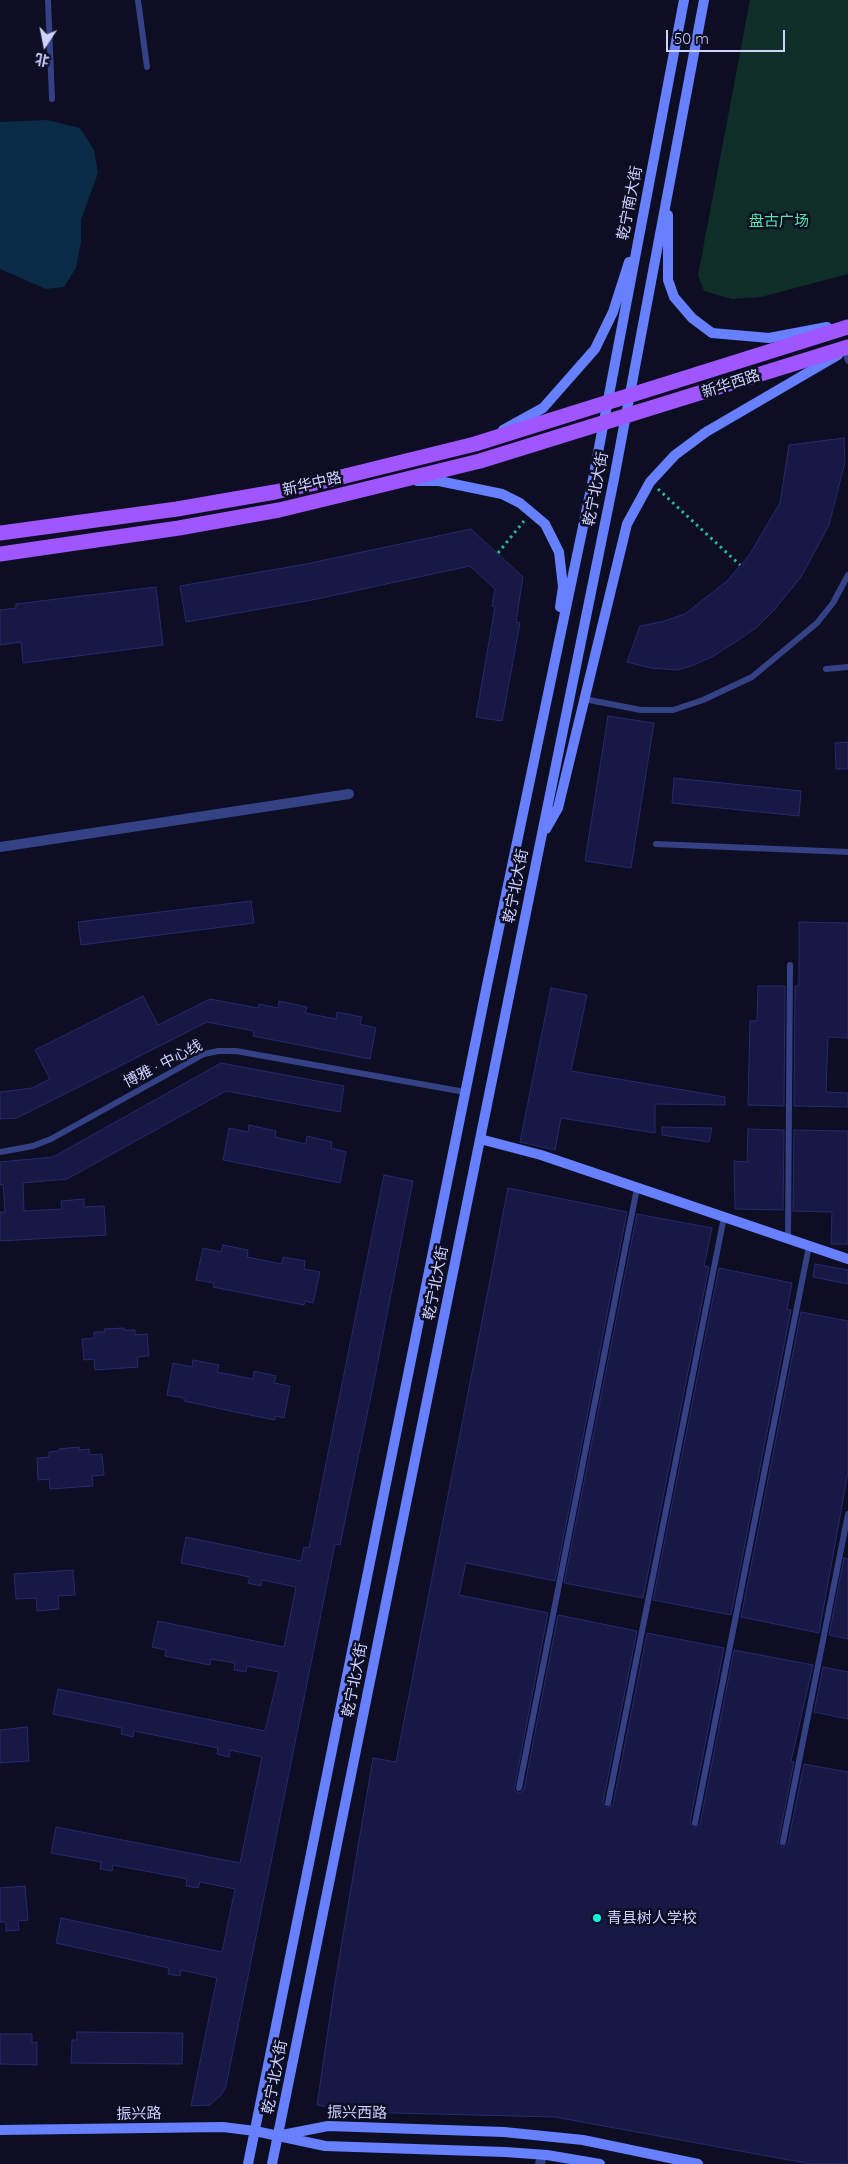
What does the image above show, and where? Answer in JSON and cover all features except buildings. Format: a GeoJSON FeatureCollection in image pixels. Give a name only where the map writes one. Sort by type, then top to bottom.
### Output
{"type":"FeatureCollection","features":[{"type":"Feature","properties":{"kind":"main road","name":"乾宁南大街"},"geometry":{"type":"LineString","coordinates":[[616,410],[640,231],[684,0]]}},
{"type":"Feature","properties":{"kind":"main road"},"geometry":{"type":"LineString","coordinates":[[616,410],[667,198],[704,0]]}},
{"type":"Feature","properties":{"kind":"main road"},"geometry":{"type":"LineString","coordinates":[[667,198],[670,248],[668,280],[674,297],[692,318],[712,333],[769,338],[848,323]]}},
{"type":"Feature","properties":{"kind":"main road"},"geometry":{"type":"LineString","coordinates":[[475,444],[544,408],[596,349],[613,312],[640,231]]}},
{"type":"Feature","properties":{"kind":"main road","name":"新华西路"},"geometry":{"type":"LineString","coordinates":[[616,410],[848,327]]}},
{"type":"Feature","properties":{"kind":"main road"},"geometry":{"type":"LineString","coordinates":[[541,839],[558,808],[627,524],[650,482],[676,455],[706,432],[847,352]]}},
{"type":"Feature","properties":{"kind":"main road","name":"新华西路"},"geometry":{"type":"LineString","coordinates":[[616,410],[847,352]]}},
{"type":"Feature","properties":{"kind":"main road","name":"新华中路"},"geometry":{"type":"LineString","coordinates":[[0,533],[177,509],[275,492],[616,410]]}},
{"type":"Feature","properties":{"kind":"main road","name":"新华中路"},"geometry":{"type":"LineString","coordinates":[[0,554],[179,528],[279,510],[480,461],[616,410]]}},
{"type":"Feature","properties":{"kind":"main road","name":"乾宁北大街"},"geometry":{"type":"LineString","coordinates":[[248,2164],[465,1092],[552,677],[616,410]]}},
{"type":"Feature","properties":{"kind":"main road","name":"乾宁北大街"},"geometry":{"type":"LineString","coordinates":[[272,2164],[541,839],[616,410]]}},
{"type":"Feature","properties":{"kind":"main road"},"geometry":{"type":"LineString","coordinates":[[399,481],[439,481],[502,494],[520,504],[545,524],[559,552],[563,587],[552,677]]}},
{"type":"Feature","properties":{"kind":"main road"},"geometry":{"type":"LineString","coordinates":[[480,1139],[542,1155],[848,1260]]}},
{"type":"Feature","properties":{"kind":"main road","name":"振兴西路"},"geometry":{"type":"LineString","coordinates":[[278,2136],[328,2126],[504,2132],[583,2140],[698,2164]]}},
{"type":"Feature","properties":{"kind":"main road","name":"振兴路"},"geometry":{"type":"LineString","coordinates":[[0,2130],[223,2127],[278,2136]]}},
{"type":"Feature","properties":{"kind":"main road"},"geometry":{"type":"LineString","coordinates":[[278,2136],[325,2146],[600,2164]]}},
{"type":"Feature","properties":{"kind":"street"},"geometry":{"type":"LineString","coordinates":[[0,846],[349,794]]}},
{"type":"Feature","properties":{"kind":"lane"},"geometry":{"type":"LineString","coordinates":[[48,0],[52,99]]}},
{"type":"Feature","properties":{"kind":"lane"},"geometry":{"type":"LineString","coordinates":[[138,0],[147,66]]}},
{"type":"Feature","properties":{"kind":"lane"},"geometry":{"type":"LineString","coordinates":[[584,699],[641,710],[673,710],[703,700],[752,677],[817,623],[833,603],[848,575]]}},
{"type":"Feature","properties":{"kind":"lane"},"geometry":{"type":"LineString","coordinates":[[826,669],[848,667]]}},
{"type":"Feature","properties":{"kind":"lane"},"geometry":{"type":"LineString","coordinates":[[656,844],[848,852]]}},
{"type":"Feature","properties":{"kind":"lane"},"geometry":{"type":"LineString","coordinates":[[788,1239],[790,964]]}},
{"type":"Feature","properties":{"kind":"lane","name":"博雅 · 中心线"},"geometry":{"type":"LineString","coordinates":[[0,1152],[33,1146],[51,1139],[204,1054],[218,1051],[236,1051],[465,1092]]}},
{"type":"Feature","properties":{"kind":"lane"},"geometry":{"type":"LineString","coordinates":[[518,1788],[637,1188]]}},
{"type":"Feature","properties":{"kind":"lane"},"geometry":{"type":"LineString","coordinates":[[608,1804],[724,1217]]}},
{"type":"Feature","properties":{"kind":"lane"},"geometry":{"type":"LineString","coordinates":[[695,1823],[809,1246]]}},
{"type":"Feature","properties":{"kind":"lane"},"geometry":{"type":"LineString","coordinates":[[784,1842],[848,1514]]}},
{"type":"Feature","properties":{"kind":"path"},"geometry":{"type":"LineString","coordinates":[[650,482],[740,565]]}},
{"type":"Feature","properties":{"kind":"path"},"geometry":{"type":"LineString","coordinates":[[498,553],[530,512]]}},
{"type":"Feature","properties":{"kind":"green space","name":"盘古广场"},"geometry":{"type":"Polygon","coordinates":[[[750,0],[848,0],[848,274],[761,297],[732,299],[704,291],[698,275],[750,0]]]}},
{"type":"Feature","properties":{"kind":"water"},"geometry":{"type":"Polygon","coordinates":[[[47,120],[80,128],[94,150],[98,173],[81,220],[81,242],[76,268],[64,287],[46,289],[0,269],[0,122],[47,120]]]}},
{"type":"Feature","properties":{"kind":"place","name":"青县树人学校"},"geometry":{"type":"Point","coordinates":[597,1918]}}]}
